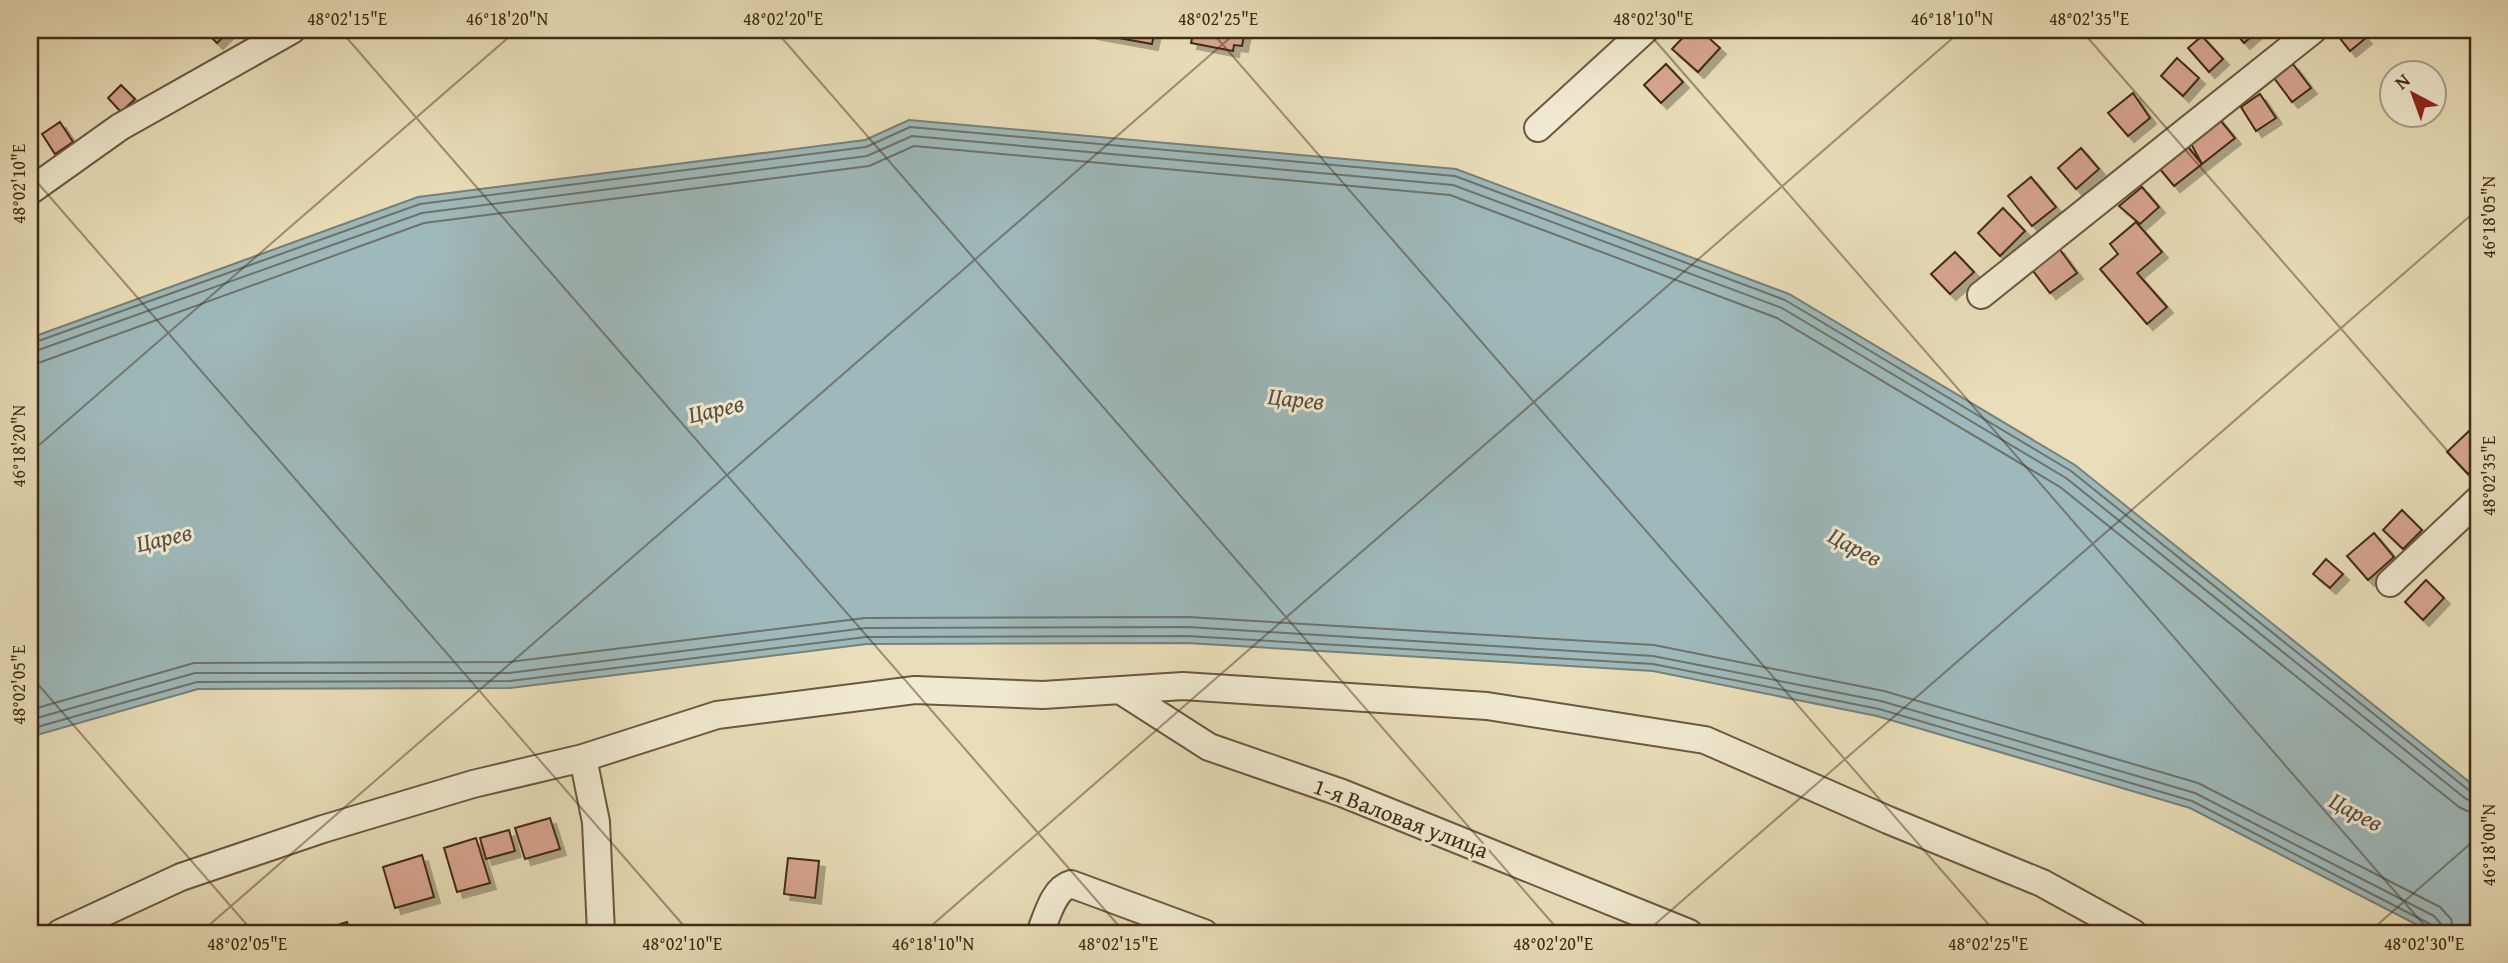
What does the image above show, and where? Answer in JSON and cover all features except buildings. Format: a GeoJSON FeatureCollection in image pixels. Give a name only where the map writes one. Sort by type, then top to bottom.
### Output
{"type":"FeatureCollection","features":[{"type":"Feature","properties":{"kind":"street"},"geometry":{"type":"LineString","coordinates":[[30,191],[120,127],[292,30]]}},
{"type":"Feature","properties":{"kind":"street"},"geometry":{"type":"LineString","coordinates":[[1538,128],[1645,30]]}},
{"type":"Feature","properties":{"kind":"street"},"geometry":{"type":"LineString","coordinates":[[1981,295],[2313,30]]}},
{"type":"Feature","properties":{"kind":"street"},"geometry":{"type":"LineString","coordinates":[[2390,583],[2478,500]]}},
{"type":"Feature","properties":{"kind":"street"},"geometry":{"type":"LineString","coordinates":[[69,931],[181,877],[323,828],[473,784],[583,758],[717,715],[915,691],[1042,695],[1183,686],[1487,706],[1705,740],[1888,820],[2042,883],[2133,933]]}},
{"type":"Feature","properties":{"kind":"street","name":"1-я Валовая улица"},"geometry":{"type":"LineString","coordinates":[[1120,690],[1209,747],[1342,793],[1689,933]]}},
{"type":"Feature","properties":{"kind":"street"},"geometry":{"type":"LineString","coordinates":[[583,758],[596,822],[601,933]]}},
{"type":"Feature","properties":{"kind":"street"},"geometry":{"type":"LineString","coordinates":[[1040,933],[1058,892],[1071,884],[1203,933]]}},
{"type":"Feature","properties":{"kind":"water","name":"Царев"},"geometry":{"type":"Polygon","coordinates":[[[909,120],[1456,169],[1789,294],[2075,465],[2478,789],[2478,933],[2433,933],[2190,808],[1877,716],[1653,671],[1187,643],[867,644],[510,688],[198,689],[30,737],[30,338],[418,197],[865,140],[909,120]]]}}]}
